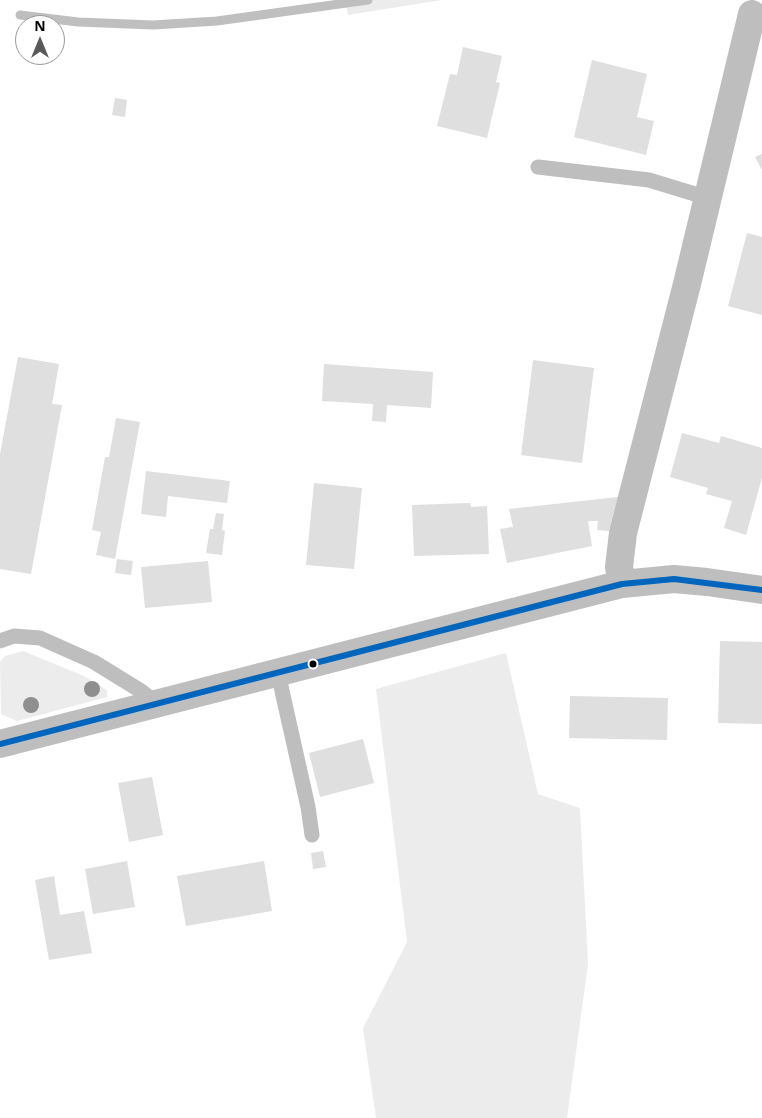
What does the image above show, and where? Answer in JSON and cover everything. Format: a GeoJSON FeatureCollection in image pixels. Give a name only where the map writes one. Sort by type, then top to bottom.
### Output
{"type":"FeatureCollection","features":[{"type":"Feature","properties":{"kind":"street"},"geometry":{"type":"LineString","coordinates":[[622,584],[618,567],[623,533],[708,198],[752,14]]}},
{"type":"Feature","properties":{"kind":"street"},"geometry":{"type":"LineString","coordinates":[[0,744],[622,584],[674,580],[707,582],[762,590]]}},
{"type":"Feature","properties":{"kind":"lane"},"geometry":{"type":"LineString","coordinates":[[538,167],[650,180],[708,198]]}},
{"type":"Feature","properties":{"kind":"lane"},"geometry":{"type":"LineString","coordinates":[[0,641],[14,636],[40,638],[94,662],[141,691],[158,704]]}},
{"type":"Feature","properties":{"kind":"lane"},"geometry":{"type":"LineString","coordinates":[[278,673],[308,807],[312,835]]}},
{"type":"Feature","properties":{"kind":"shaded area"},"geometry":{"type":"Polygon","coordinates":[[[345,0],[442,0],[348,15],[345,0]]]}},
{"type":"Feature","properties":{"kind":"shaded area"},"geometry":{"type":"Polygon","coordinates":[[[23,651],[84,676],[107,690],[107,697],[17,721],[1,714],[0,662],[5,656],[23,651]]]}},
{"type":"Feature","properties":{"kind":"shaded area"},"geometry":{"type":"Polygon","coordinates":[[[506,653],[538,794],[580,808],[588,964],[567,1118],[376,1118],[363,1028],[407,942],[376,689],[506,653]]]}},
{"type":"Feature","properties":{"kind":"building"},"geometry":{"type":"Polygon","coordinates":[[[463,47],[502,56],[496,82],[500,83],[487,138],[437,126],[450,74],[457,75],[463,47]]]}},
{"type":"Feature","properties":{"kind":"building"},"geometry":{"type":"Polygon","coordinates":[[[592,60],[647,74],[637,117],[654,121],[646,155],[574,137],[592,60]]]}},
{"type":"Feature","properties":{"kind":"building"},"geometry":{"type":"Polygon","coordinates":[[[115,98],[127,100],[125,117],[112,115],[115,98]]]}},
{"type":"Feature","properties":{"kind":"building"},"geometry":{"type":"Polygon","coordinates":[[[762,154],[762,170],[755,157],[762,154]]]}},
{"type":"Feature","properties":{"kind":"building"},"geometry":{"type":"Polygon","coordinates":[[[747,233],[762,237],[762,315],[728,306],[747,233]]]}},
{"type":"Feature","properties":{"kind":"building"},"geometry":{"type":"Polygon","coordinates":[[[18,357],[59,364],[52,404],[62,405],[31,574],[0,569],[0,454],[18,357]]]}},
{"type":"Feature","properties":{"kind":"building"},"geometry":{"type":"Polygon","coordinates":[[[533,360],[594,368],[582,463],[521,455],[533,360]]]}},
{"type":"Feature","properties":{"kind":"building"},"geometry":{"type":"Polygon","coordinates":[[[324,364],[433,372],[431,408],[387,405],[386,422],[372,421],[373,404],[322,401],[324,364]]]}},
{"type":"Feature","properties":{"kind":"building"},"geometry":{"type":"Polygon","coordinates":[[[116,418],[140,422],[115,559],[96,555],[101,532],[92,530],[105,457],[109,457],[116,418]]]}},
{"type":"Feature","properties":{"kind":"building"},"geometry":{"type":"Polygon","coordinates":[[[682,433],[719,443],[721,436],[762,448],[762,478],[746,535],[724,528],[732,501],[706,494],[708,488],[670,477],[682,433]]]}},
{"type":"Feature","properties":{"kind":"building"},"geometry":{"type":"Polygon","coordinates":[[[146,471],[230,481],[227,503],[168,496],[166,517],[141,514],[146,471]]]}},
{"type":"Feature","properties":{"kind":"building"},"geometry":{"type":"Polygon","coordinates":[[[314,483],[362,488],[354,569],[306,565],[314,483]]]}},
{"type":"Feature","properties":{"kind":"building"},"geometry":{"type":"Polygon","coordinates":[[[618,497],[609,531],[597,530],[598,521],[588,521],[592,546],[507,563],[500,529],[513,527],[509,509],[618,497]]]}},
{"type":"Feature","properties":{"kind":"building"},"geometry":{"type":"Polygon","coordinates":[[[470,503],[471,507],[487,506],[489,554],[414,556],[412,505],[470,503]]]}},
{"type":"Feature","properties":{"kind":"building"},"geometry":{"type":"Polygon","coordinates":[[[216,513],[224,514],[222,530],[225,531],[222,555],[206,553],[210,529],[213,529],[216,513]]]}},
{"type":"Feature","properties":{"kind":"building"},"geometry":{"type":"Polygon","coordinates":[[[117,559],[133,561],[131,575],[115,573],[117,559]]]}},
{"type":"Feature","properties":{"kind":"building"},"geometry":{"type":"Polygon","coordinates":[[[208,561],[212,602],[145,608],[141,567],[208,561]]]}},
{"type":"Feature","properties":{"kind":"building"},"geometry":{"type":"Polygon","coordinates":[[[720,641],[762,642],[762,724],[718,723],[720,641]]]}},
{"type":"Feature","properties":{"kind":"building"},"geometry":{"type":"Polygon","coordinates":[[[570,696],[668,698],[667,740],[569,738],[570,696]]]}},
{"type":"Feature","properties":{"kind":"building"},"geometry":{"type":"Polygon","coordinates":[[[363,739],[374,783],[320,797],[309,753],[363,739]]]}},
{"type":"Feature","properties":{"kind":"building"},"geometry":{"type":"Polygon","coordinates":[[[152,777],[163,835],[129,842],[118,783],[152,777]]]}},
{"type":"Feature","properties":{"kind":"building"},"geometry":{"type":"Polygon","coordinates":[[[323,851],[326,867],[313,869],[311,853],[323,851]]]}},
{"type":"Feature","properties":{"kind":"building"},"geometry":{"type":"Polygon","coordinates":[[[127,861],[135,907],[93,914],[85,869],[127,861]]]}},
{"type":"Feature","properties":{"kind":"building"},"geometry":{"type":"Polygon","coordinates":[[[264,861],[272,911],[186,926],[177,876],[264,861]]]}},
{"type":"Feature","properties":{"kind":"building"},"geometry":{"type":"Polygon","coordinates":[[[54,876],[60,915],[84,911],[92,953],[49,960],[35,880],[54,876]]]}},
{"type":"Feature","properties":{"kind":"waterway"},"geometry":{"type":"LineString","coordinates":[[65,20],[153,25],[217,21],[368,0]]}},
{"type":"Feature","properties":{"kind":"transit line"},"geometry":{"type":"LineString","coordinates":[[0,744],[622,584],[674,579],[762,590]]}}]}
